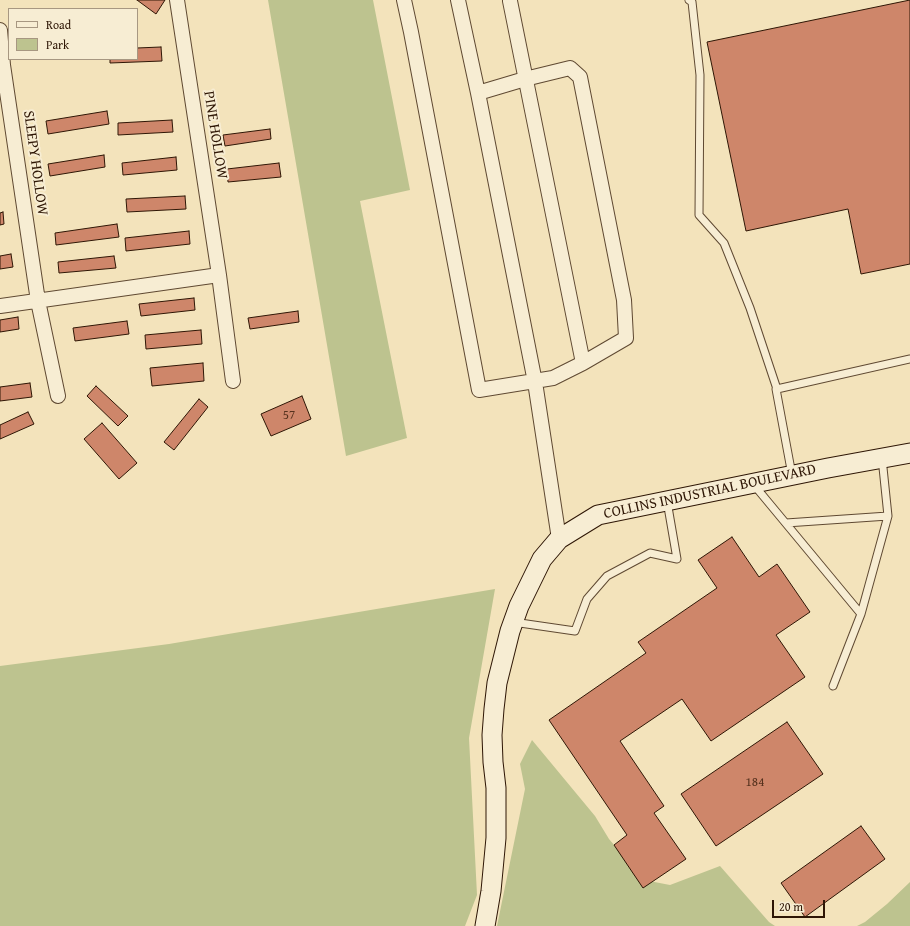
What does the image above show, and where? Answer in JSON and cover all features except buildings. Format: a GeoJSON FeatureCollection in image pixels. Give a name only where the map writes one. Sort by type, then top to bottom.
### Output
{"type":"FeatureCollection","features":[{"type":"Feature","properties":{"kind":"street","name":"PINE HOLLOW"},"geometry":{"type":"LineString","coordinates":[[177,0],[219,275],[233,381]]}},
{"type":"Feature","properties":{"kind":"street"},"geometry":{"type":"LineString","coordinates":[[404,0],[478,390],[553,378],[583,363],[626,338],[624,300],[580,77],[570,68],[478,93]]}},
{"type":"Feature","properties":{"kind":"street"},"geometry":{"type":"LineString","coordinates":[[458,0],[478,93],[535,382],[559,539]]}},
{"type":"Feature","properties":{"kind":"street"},"geometry":{"type":"LineString","coordinates":[[510,1],[583,363]]}},
{"type":"Feature","properties":{"kind":"street","name":"SLEEPY HOLLOW"},"geometry":{"type":"LineString","coordinates":[[0,30],[2,66],[38,301]]}},
{"type":"Feature","properties":{"kind":"street"},"geometry":{"type":"LineString","coordinates":[[0,306],[219,275]]}},
{"type":"Feature","properties":{"kind":"street"},"geometry":{"type":"LineString","coordinates":[[38,301],[58,396]]}},
{"type":"Feature","properties":{"kind":"street","name":"COLLINS INDUSTRIAL BOULEVARD"},"geometry":{"type":"LineString","coordinates":[[485,926],[491,891],[496,838],[496,788],[492,735],[497,683],[502,657],[519,606],[542,559],[559,539],[598,515],[792,475],[910,453]]}},
{"type":"Feature","properties":{"kind":"lane"},"geometry":{"type":"LineString","coordinates":[[689,0],[692,2],[700,75],[699,215],[724,243],[750,308],[777,389],[792,475]]}},
{"type":"Feature","properties":{"kind":"lane"},"geometry":{"type":"LineString","coordinates":[[777,389],[910,359]]}},
{"type":"Feature","properties":{"kind":"lane"},"geometry":{"type":"LineString","coordinates":[[833,686],[861,614],[888,516],[882,458]]}},
{"type":"Feature","properties":{"kind":"lane"},"geometry":{"type":"LineString","coordinates":[[753,483],[861,614]]}},
{"type":"Feature","properties":{"kind":"lane"},"geometry":{"type":"LineString","coordinates":[[513,622],[575,631],[587,599],[607,576],[650,553],[677,558],[667,501]]}},
{"type":"Feature","properties":{"kind":"lane"},"geometry":{"type":"LineString","coordinates":[[786,523],[888,516]]}},
{"type":"Feature","properties":{"kind":"green space"},"geometry":{"type":"Polygon","coordinates":[[[268,0],[373,0],[410,190],[360,201],[407,438],[346,456],[268,0]]]}},
{"type":"Feature","properties":{"kind":"green space"},"geometry":{"type":"Polygon","coordinates":[[[495,589],[469,738],[477,895],[465,926],[0,926],[0,666],[169,644],[495,589]]]}},
{"type":"Feature","properties":{"kind":"green space"},"geometry":{"type":"Polygon","coordinates":[[[532,740],[595,816],[609,839],[644,880],[670,885],[720,866],[769,922],[775,926],[497,926],[525,789],[520,764],[532,740]]]}},
{"type":"Feature","properties":{"kind":"green space"},"geometry":{"type":"Polygon","coordinates":[[[910,882],[910,926],[857,926],[865,922],[887,904],[910,882]]]}}]}
